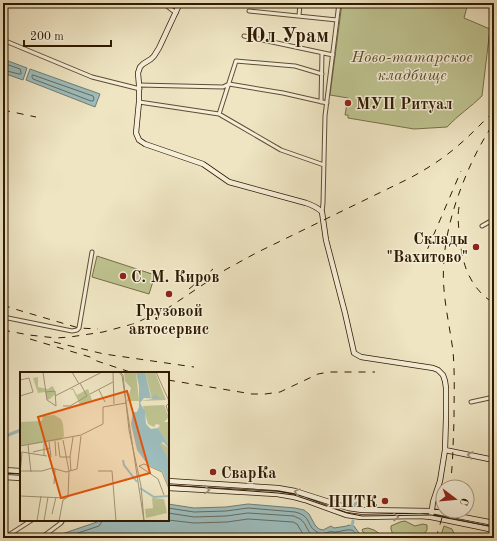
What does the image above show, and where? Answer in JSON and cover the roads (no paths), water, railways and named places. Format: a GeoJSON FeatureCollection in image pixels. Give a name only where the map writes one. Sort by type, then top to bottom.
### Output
{"type":"FeatureCollection","features":[{"type":"Feature","properties":{"kind":"street"},"geometry":{"type":"LineString","coordinates":[[3,8],[5,3]]}},
{"type":"Feature","properties":{"kind":"street"},"geometry":{"type":"LineString","coordinates":[[162,3],[176,13]]}},
{"type":"Feature","properties":{"kind":"street"},"geometry":{"type":"LineString","coordinates":[[180,3],[154,56],[151,60],[142,64],[138,73],[140,87],[136,133],[139,140],[145,144],[203,164],[229,182],[306,203],[315,206],[322,212]]}},
{"type":"Feature","properties":{"kind":"street"},"geometry":{"type":"LineString","coordinates":[[299,16],[300,3]]}},
{"type":"Feature","properties":{"kind":"street"},"geometry":{"type":"LineString","coordinates":[[339,3],[326,116],[322,212],[326,240],[354,353],[361,357],[433,368],[443,374],[446,388],[445,450],[440,481],[433,502],[431,517]]}},
{"type":"Feature","properties":{"kind":"street"},"geometry":{"type":"LineString","coordinates":[[250,11],[337,20]]}},
{"type":"Feature","properties":{"kind":"street"},"geometry":{"type":"LineString","coordinates":[[244,36],[333,55]]}},
{"type":"Feature","properties":{"kind":"street"},"geometry":{"type":"LineString","coordinates":[[3,40],[92,77],[140,87],[224,87],[229,84],[283,93],[327,103]]}},
{"type":"Feature","properties":{"kind":"street"},"geometry":{"type":"LineString","coordinates":[[321,102],[322,53]]}},
{"type":"Feature","properties":{"kind":"street"},"geometry":{"type":"LineString","coordinates":[[219,114],[236,61],[295,66],[322,74]]}},
{"type":"Feature","properties":{"kind":"street"},"geometry":{"type":"LineString","coordinates":[[139,102],[219,114],[281,150],[324,165]]}},
{"type":"Feature","properties":{"kind":"street"},"geometry":{"type":"LineString","coordinates":[[482,226],[494,221]]}},
{"type":"Feature","properties":{"kind":"street"},"geometry":{"type":"LineString","coordinates":[[3,317],[72,332],[77,330],[79,328],[92,252]]}},
{"type":"Feature","properties":{"kind":"street"},"geometry":{"type":"LineString","coordinates":[[471,402],[494,397]]}},
{"type":"Feature","properties":{"kind":"street"},"geometry":{"type":"LineString","coordinates":[[445,450],[494,460]]}},
{"type":"Feature","properties":{"kind":"street"},"geometry":{"type":"LineString","coordinates":[[3,470],[20,471]]}},
{"type":"Feature","properties":{"kind":"street"},"geometry":{"type":"LineString","coordinates":[[3,477],[20,478]]}},
{"type":"Feature","properties":{"kind":"street"},"geometry":{"type":"LineString","coordinates":[[169,481],[278,488],[295,491],[348,508],[362,510],[432,511],[494,523]]}},
{"type":"Feature","properties":{"kind":"street"},"geometry":{"type":"LineString","coordinates":[[169,488],[277,494],[305,500],[346,515],[361,518],[420,516],[494,530]]}},
{"type":"Feature","properties":{"kind":"street"},"geometry":{"type":"LineString","coordinates":[[4,538],[30,521]]}},
{"type":"Feature","properties":{"kind":"street"},"geometry":{"type":"LineString","coordinates":[[41,538],[62,521]]}},
{"type":"Feature","properties":{"kind":"water"},"geometry":{"type":"Polygon","coordinates":[[[3,59],[27,68],[23,80],[3,73],[3,59]]]}},
{"type":"Feature","properties":{"kind":"water"},"geometry":{"type":"Polygon","coordinates":[[[30,69],[100,94],[95,107],[26,80],[30,69]]]}},
{"type":"Feature","properties":{"kind":"water"},"geometry":{"type":"Polygon","coordinates":[[[169,504],[194,508],[226,507],[248,504],[304,510],[309,514],[319,529],[323,530],[331,526],[334,528],[348,525],[354,526],[359,533],[367,538],[50,538],[97,522],[169,521],[169,504]]]}},
{"type":"Feature","properties":{"kind":"waterway"},"geometry":{"type":"LineString","coordinates":[[3,437],[20,430]]}},
{"type":"Feature","properties":{"kind":"waterway"},"geometry":{"type":"LineString","coordinates":[[352,526],[353,521]]}},
{"type":"Feature","properties":{"kind":"tram line"},"geometry":{"type":"LineString","coordinates":[[3,473],[20,474]]}},
{"type":"Feature","properties":{"kind":"tram line"},"geometry":{"type":"LineString","coordinates":[[169,485],[294,495],[347,513],[362,516],[431,515],[494,527]]}},
{"type":"Feature","properties":{"kind":"railway"},"geometry":{"type":"LineString","coordinates":[[3,110],[36,117]]}},
{"type":"Feature","properties":{"kind":"railway"},"geometry":{"type":"LineString","coordinates":[[3,330],[56,338],[70,337],[103,332],[133,324],[165,310],[225,270],[256,253],[426,169],[455,148],[494,111]]}},
{"type":"Feature","properties":{"kind":"railway"},"geometry":{"type":"LineString","coordinates":[[451,479],[454,421],[454,377],[453,351],[446,306],[443,272],[445,246],[456,202],[464,181],[477,151],[494,123]]}},
{"type":"Feature","properties":{"kind":"railway"},"geometry":{"type":"LineString","coordinates":[[423,262],[461,171]]}},
{"type":"Feature","properties":{"kind":"railway"},"geometry":{"type":"LineString","coordinates":[[459,207],[458,219],[460,241],[466,268],[475,286],[494,303]]}},
{"type":"Feature","properties":{"kind":"railway"},"geometry":{"type":"LineString","coordinates":[[189,289],[213,269]]}},
{"type":"Feature","properties":{"kind":"railway"},"geometry":{"type":"LineString","coordinates":[[3,305],[79,328],[98,329]]}},
{"type":"Feature","properties":{"kind":"railway"},"geometry":{"type":"LineString","coordinates":[[30,339],[90,357],[97,361],[130,372]]}},
{"type":"Feature","properties":{"kind":"railway"},"geometry":{"type":"LineString","coordinates":[[54,342],[104,354],[194,367]]}},
{"type":"Feature","properties":{"kind":"railway"},"geometry":{"type":"LineString","coordinates":[[169,380],[252,394],[265,394],[280,392],[318,374],[329,372],[375,372]]}},
{"type":"Feature","properties":{"kind":"railway"},"geometry":{"type":"LineString","coordinates":[[436,538],[442,519]]}},
{"type":"Feature","properties":{"kind":"place","name":"МУП Ритуал"},"geometry":{"type":"Point","coordinates":[348,103]}},
{"type":"Feature","properties":{"kind":"place","name":"Склады \"Вахитово\""},"geometry":{"type":"Point","coordinates":[476,247]}},
{"type":"Feature","properties":{"kind":"place","name":"С. М. Киров"},"geometry":{"type":"Point","coordinates":[123,276]}},
{"type":"Feature","properties":{"kind":"place","name":"Грузовой автосервис"},"geometry":{"type":"Point","coordinates":[169,294]}},
{"type":"Feature","properties":{"kind":"place","name":"СварКа"},"geometry":{"type":"Point","coordinates":[213,472]}},
{"type":"Feature","properties":{"kind":"place","name":"ППТК"},"geometry":{"type":"Point","coordinates":[385,501]}},
{"type":"Feature","properties":{"kind":"district","name":"Юл Урам"},"geometry":{"type":"Point","coordinates":[287,35]}},
{"type":"Feature","properties":{"kind":"park label","name":"Ново-татарское кладбище"},"geometry":{"type":"Point","coordinates":[412,65]}}]}
